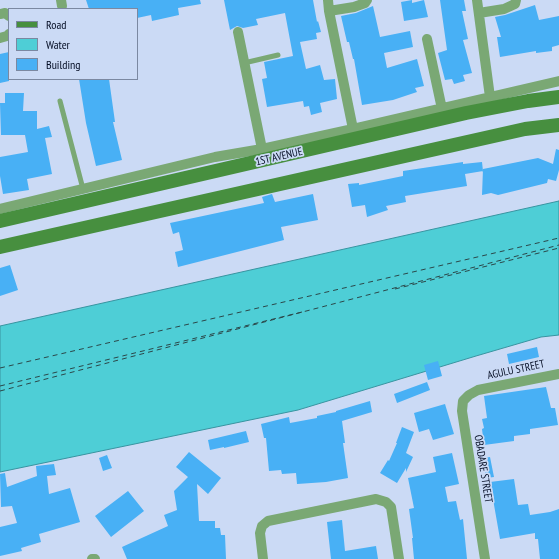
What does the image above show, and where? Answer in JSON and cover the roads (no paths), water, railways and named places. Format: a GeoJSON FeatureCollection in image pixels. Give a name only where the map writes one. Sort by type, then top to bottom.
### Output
{"type":"FeatureCollection","features":[{"type":"Feature","properties":{"kind":"main road","name":"1ST AVENUE"},"geometry":{"type":"LineString","coordinates":[[0,221],[466,113],[528,101],[559,97]]}},
{"type":"Feature","properties":{"kind":"main road"},"geometry":{"type":"LineString","coordinates":[[0,247],[525,130],[559,125]]}},
{"type":"Feature","properties":{"kind":"street"},"geometry":{"type":"LineString","coordinates":[[328,0],[354,129]]}},
{"type":"Feature","properties":{"kind":"street"},"geometry":{"type":"LineString","coordinates":[[329,11],[354,7],[365,3],[367,0]]}},
{"type":"Feature","properties":{"kind":"street"},"geometry":{"type":"LineString","coordinates":[[477,0],[490,97]]}},
{"type":"Feature","properties":{"kind":"street"},"geometry":{"type":"LineString","coordinates":[[479,13],[504,9],[515,4],[516,0]]}},
{"type":"Feature","properties":{"kind":"street"},"geometry":{"type":"LineString","coordinates":[[238,32],[262,149]]}},
{"type":"Feature","properties":{"kind":"street"},"geometry":{"type":"LineString","coordinates":[[427,39],[442,109]]}},
{"type":"Feature","properties":{"kind":"street"},"geometry":{"type":"LineString","coordinates":[[0,209],[215,157],[262,149],[354,129],[559,81]]}},
{"type":"Feature","properties":{"kind":"street","name":"AGULU STREET"},"geometry":{"type":"LineString","coordinates":[[478,390],[559,374]]}},
{"type":"Feature","properties":{"kind":"street","name":"OBADARE STREET"},"geometry":{"type":"LineString","coordinates":[[478,390],[469,395],[463,401],[462,411],[485,559]]}},
{"type":"Feature","properties":{"kind":"street"},"geometry":{"type":"LineString","coordinates":[[263,559],[260,534],[262,526],[268,521],[376,499],[386,502],[391,507],[400,559]]}},
{"type":"Feature","properties":{"kind":"lane"},"geometry":{"type":"LineString","coordinates":[[244,63],[278,55]]}},
{"type":"Feature","properties":{"kind":"lane"},"geometry":{"type":"LineString","coordinates":[[60,101],[83,189]]}},
{"type":"Feature","properties":{"kind":"water"},"geometry":{"type":"Polygon","coordinates":[[[559,201],[559,335],[541,337],[298,410],[0,472],[0,326],[559,201]]]}}]}
